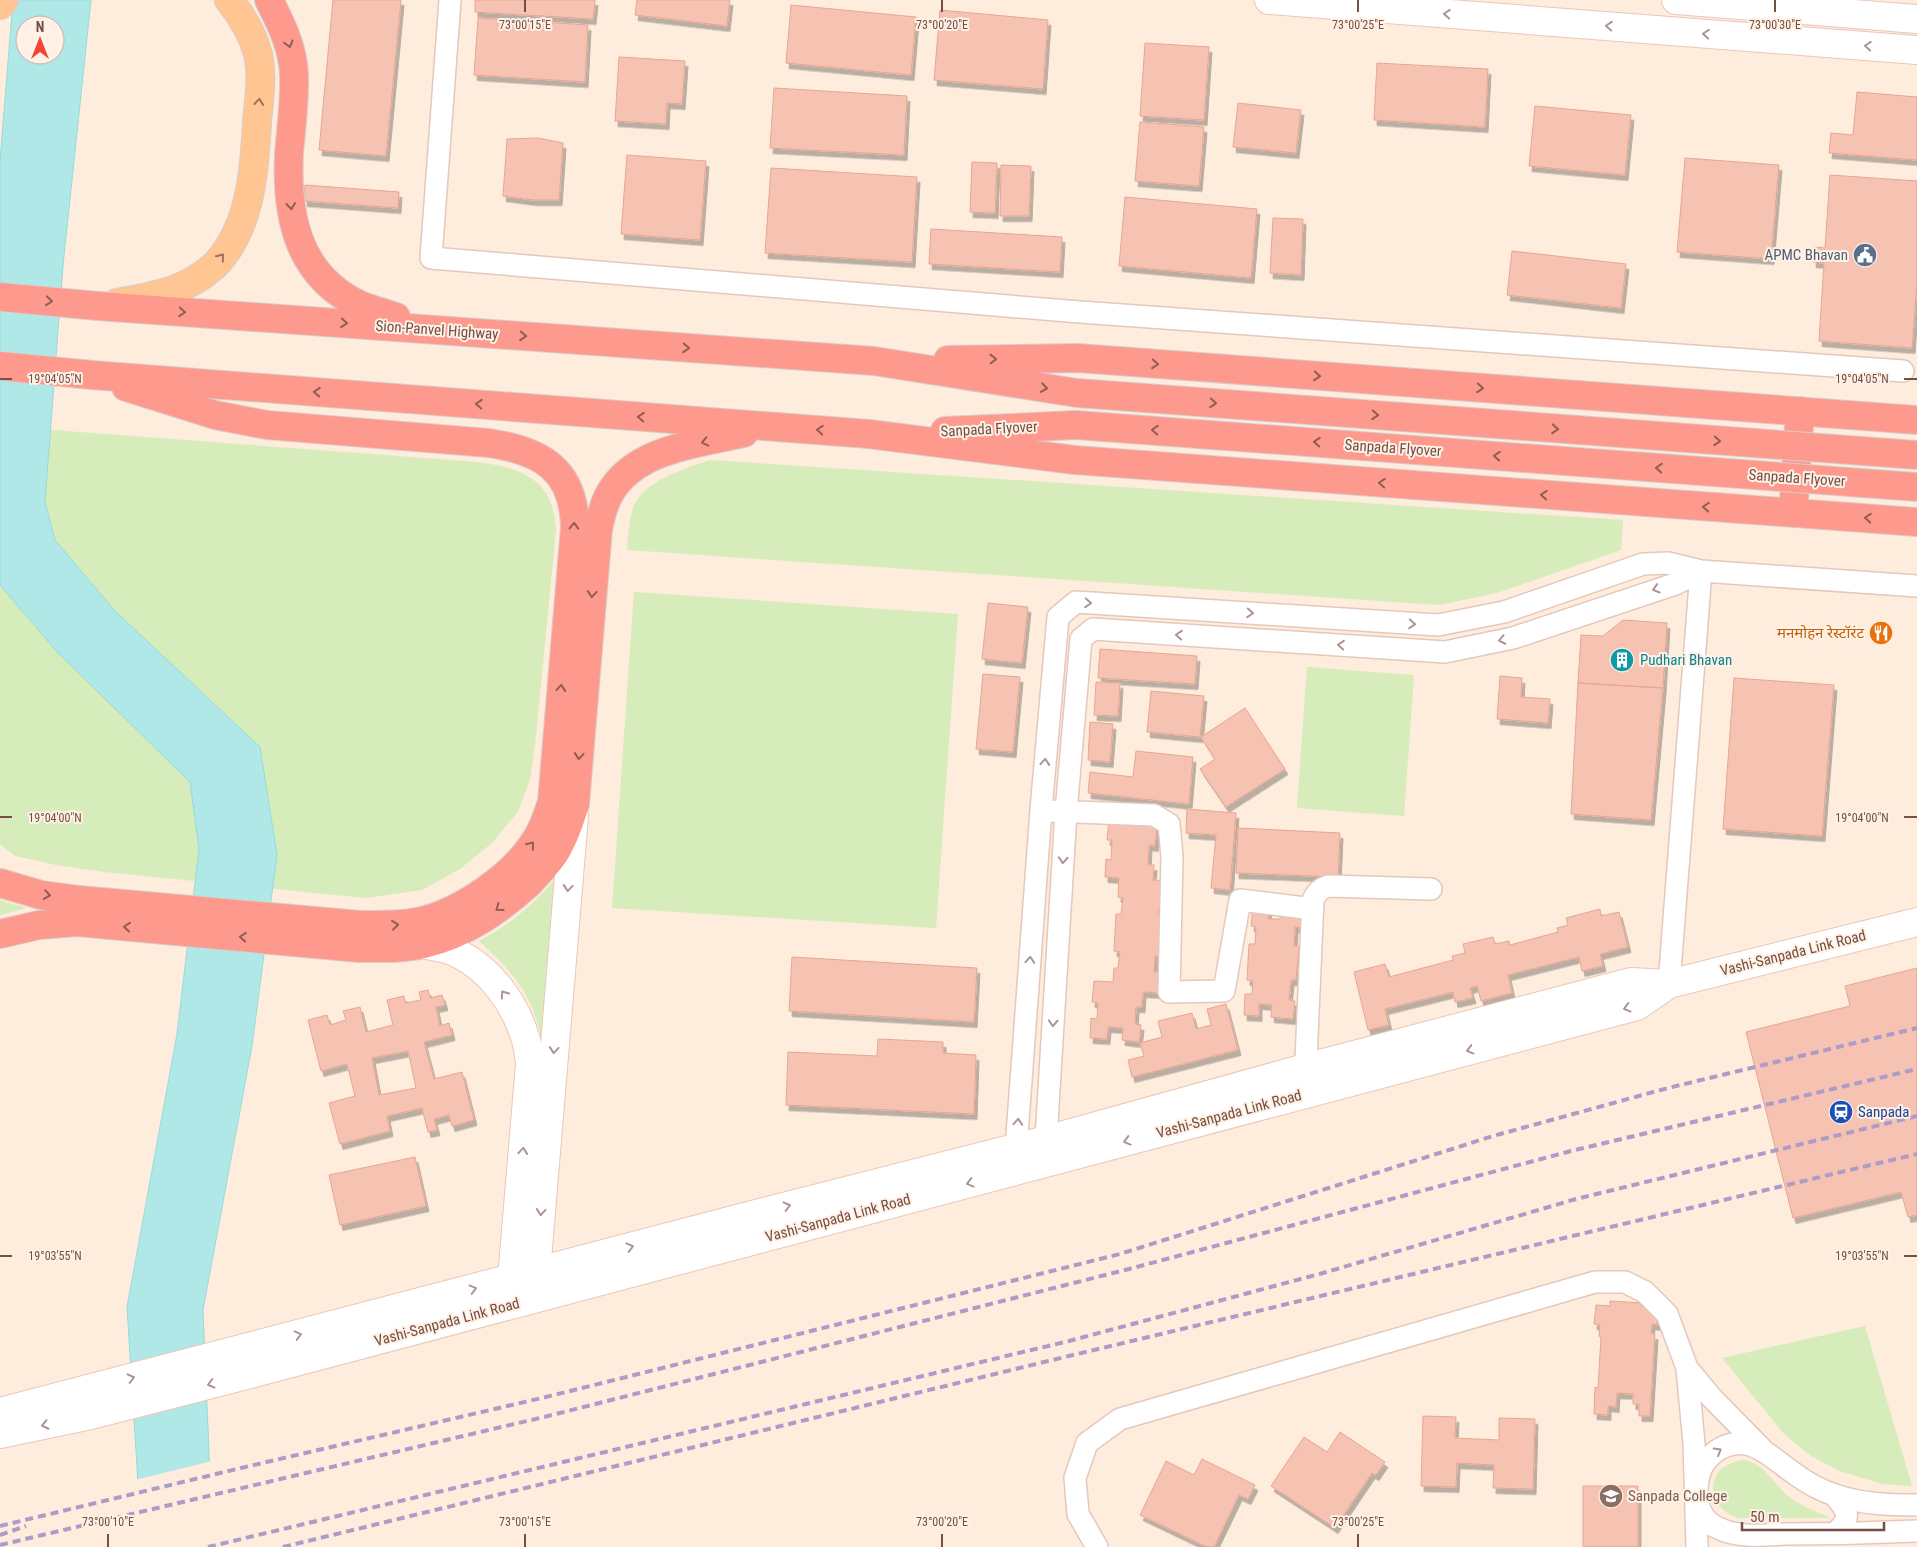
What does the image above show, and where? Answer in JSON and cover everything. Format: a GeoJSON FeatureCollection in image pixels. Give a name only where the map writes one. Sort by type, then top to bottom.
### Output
{"type":"FeatureCollection","features":[{"type":"Feature","properties":{"kind":"highway"},"geometry":{"type":"LineString","coordinates":[[269,0],[290,42],[294,74],[289,156],[290,194],[293,224],[302,249],[314,268],[333,288],[361,305],[437,330]]}},
{"type":"Feature","properties":{"kind":"highway","name":"Sion-Panvel Highway"},"geometry":{"type":"LineString","coordinates":[[0,297],[98,306],[874,361]]}},
{"type":"Feature","properties":{"kind":"highway"},"geometry":{"type":"LineString","coordinates":[[874,361],[1078,358],[1917,420]]}},
{"type":"Feature","properties":{"kind":"highway","name":"Sanpada Flyover"},"geometry":{"type":"LineString","coordinates":[[874,361],[1077,393],[1917,455]]}},
{"type":"Feature","properties":{"kind":"highway"},"geometry":{"type":"LineString","coordinates":[[0,366],[92,375],[869,434],[1075,460],[1917,522]]}},
{"type":"Feature","properties":{"kind":"highway"},"geometry":{"type":"LineString","coordinates":[[2,933],[38,925],[77,922],[177,920],[359,936],[387,948],[422,944],[447,938],[470,927],[501,907],[538,874],[555,852],[567,829],[563,803],[575,527],[574,511],[566,483],[545,461],[528,452],[489,442],[284,426],[215,415],[92,375]]}},
{"type":"Feature","properties":{"kind":"highway"},"geometry":{"type":"LineString","coordinates":[[1793,513],[1800,411]]}},
{"type":"Feature","properties":{"kind":"highway","name":"Sanpada Flyover"},"geometry":{"type":"LineString","coordinates":[[869,434],[1076,424],[1917,487]]}},
{"type":"Feature","properties":{"kind":"highway"},"geometry":{"type":"LineString","coordinates":[[359,936],[386,926],[418,922],[439,916],[459,907],[480,894],[511,868],[563,803],[598,529],[602,510],[610,493],[626,473],[649,458],[668,451],[769,427]]}},
{"type":"Feature","properties":{"kind":"highway"},"geometry":{"type":"LineString","coordinates":[[0,882],[41,894],[177,920]]}},
{"type":"Feature","properties":{"kind":"main road"},"geometry":{"type":"LineString","coordinates":[[0,5],[4,0]]}},
{"type":"Feature","properties":{"kind":"main road"},"geometry":{"type":"LineString","coordinates":[[98,306],[164,294],[194,281],[215,264],[230,246],[241,223],[249,194],[261,84],[258,54],[246,26],[229,0]]}},
{"type":"Feature","properties":{"kind":"main road"},"geometry":{"type":"LineString","coordinates":[[1269,0],[1917,50]]}},
{"type":"Feature","properties":{"kind":"main road"},"geometry":{"type":"LineString","coordinates":[[1676,0],[1917,19]]}},
{"type":"Feature","properties":{"kind":"main road"},"geometry":{"type":"LineString","coordinates":[[526,1288],[563,803]]}},
{"type":"Feature","properties":{"kind":"main road","name":"Vashi-Sanpada Link Road"},"geometry":{"type":"LineString","coordinates":[[0,1434],[87,1403],[1045,1152],[1305,1081],[1631,982],[1670,984],[1917,922]]}},
{"type":"Feature","properties":{"kind":"main road"},"geometry":{"type":"LineString","coordinates":[[422,944],[458,953],[479,967],[502,991],[517,1015],[526,1038],[530,1064],[526,1288]]}},
{"type":"Feature","properties":{"kind":"main road","name":"Vashi-Sanpada Link Road"},"geometry":{"type":"LineString","coordinates":[[0,1412],[87,1403]]}},
{"type":"Feature","properties":{"kind":"street"},"geometry":{"type":"LineString","coordinates":[[450,0],[430,258],[1080,312],[1903,371]]}},
{"type":"Feature","properties":{"kind":"street"},"geometry":{"type":"LineString","coordinates":[[1016,1159],[1041,810],[1058,617],[1076,602],[1438,625],[1504,612],[1643,564],[1668,563],[1701,571],[1917,586]]}},
{"type":"Feature","properties":{"kind":"street"},"geometry":{"type":"LineString","coordinates":[[1045,1152],[1066,812],[1082,639],[1093,629],[1445,652],[1513,638],[1676,584],[1701,571]]}},
{"type":"Feature","properties":{"kind":"street"},"geometry":{"type":"LineString","coordinates":[[1670,984],[1701,571]]}},
{"type":"Feature","properties":{"kind":"street"},"geometry":{"type":"LineString","coordinates":[[1041,810],[1154,815],[1168,824],[1172,857],[1169,992],[1224,991],[1240,900],[1313,909]]}},
{"type":"Feature","properties":{"kind":"street"},"geometry":{"type":"LineString","coordinates":[[1305,1081],[1313,909],[1317,893],[1321,888],[1328,886],[1431,890]]}},
{"type":"Feature","properties":{"kind":"street"},"geometry":{"type":"LineString","coordinates":[[1097,1547],[1078,1514],[1075,1478],[1087,1443],[1120,1418],[1595,1282],[1625,1282],[1645,1292],[1667,1314],[1687,1368],[1692,1405],[1697,1547]]}},
{"type":"Feature","properties":{"kind":"street"},"geometry":{"type":"LineString","coordinates":[[1687,1368],[1762,1449],[1796,1475],[1834,1495],[1882,1505],[1917,1505]]}},
{"type":"Feature","properties":{"kind":"street"},"geometry":{"type":"LineString","coordinates":[[1762,1449],[1748,1444],[1734,1444],[1721,1448],[1702,1465],[1696,1496],[1700,1509],[1715,1528],[1730,1533],[1748,1535],[1917,1531]]}},
{"type":"Feature","properties":{"kind":"street"},"geometry":{"type":"LineString","coordinates":[[1834,1495],[1844,1506],[1847,1515],[1845,1525],[1834,1534]]}},
{"type":"Feature","properties":{"kind":"street"},"geometry":{"type":"LineString","coordinates":[[1706,1547],[1717,1537],[1730,1533]]}},
{"type":"Feature","properties":{"kind":"green space"},"geometry":{"type":"Polygon","coordinates":[[[0,426],[477,462],[512,469],[532,479],[541,486],[547,495],[554,513],[556,531],[535,745],[530,780],[518,811],[493,842],[460,869],[422,890],[366,898],[104,872],[56,865],[15,856],[0,844],[0,426]]]}},
{"type":"Feature","properties":{"kind":"green space"},"geometry":{"type":"Polygon","coordinates":[[[710,460],[1623,520],[1621,550],[1497,593],[1439,605],[627,550],[633,508],[638,498],[655,483],[666,477],[710,460]]]}},
{"type":"Feature","properties":{"kind":"green space"},"geometry":{"type":"Polygon","coordinates":[[[634,592],[958,614],[936,928],[612,908],[634,592]]]}},
{"type":"Feature","properties":{"kind":"green space"},"geometry":{"type":"Polygon","coordinates":[[[1307,667],[1414,675],[1404,816],[1297,808],[1307,667]]]}},
{"type":"Feature","properties":{"kind":"green space"},"geometry":{"type":"Polygon","coordinates":[[[556,878],[542,1040],[532,1007],[522,988],[502,963],[479,941],[521,914],[556,878]]]}},
{"type":"Feature","properties":{"kind":"green space"},"geometry":{"type":"Polygon","coordinates":[[[0,900],[26,908],[0,915],[0,900]]]}},
{"type":"Feature","properties":{"kind":"green space"},"geometry":{"type":"Polygon","coordinates":[[[1865,1326],[1912,1486],[1882,1484],[1840,1471],[1811,1456],[1784,1434],[1722,1358],[1865,1326]]]}},
{"type":"Feature","properties":{"kind":"green space"},"geometry":{"type":"Polygon","coordinates":[[[1744,1460],[1759,1466],[1792,1499],[1831,1518],[1737,1518],[1726,1512],[1718,1504],[1714,1495],[1713,1485],[1716,1476],[1731,1463],[1744,1460]]]}},
{"type":"Feature","properties":{"kind":"water"},"geometry":{"type":"Polygon","coordinates":[[[13,0],[91,0],[63,265],[45,502],[55,540],[114,610],[260,747],[277,855],[252,1046],[203,1310],[213,1547],[142,1547],[127,1307],[177,1034],[199,849],[190,782],[58,653],[0,585],[0,161],[13,0]]]}},
{"type":"Feature","properties":{"kind":"pier"},"geometry":{"type":"Polygon","coordinates":[[[212,1461],[215,1547],[140,1547],[135,1480],[212,1461]]]}},
{"type":"Feature","properties":{"kind":"building"},"geometry":{"type":"Polygon","coordinates":[[[333,0],[401,0],[386,156],[319,150],[333,0]]]}},
{"type":"Feature","properties":{"kind":"building"},"geometry":{"type":"Polygon","coordinates":[[[475,0],[595,0],[593,19],[475,12],[475,0]]]}},
{"type":"Feature","properties":{"kind":"building"},"geometry":{"type":"Polygon","coordinates":[[[637,0],[730,0],[727,26],[635,15],[637,0]]]}},
{"type":"Feature","properties":{"kind":"building"},"geometry":{"type":"Polygon","coordinates":[[[791,5],[916,17],[911,75],[786,63],[791,5]]]}},
{"type":"Feature","properties":{"kind":"building"},"geometry":{"type":"Polygon","coordinates":[[[940,10],[1048,20],[1043,89],[934,80],[940,10]]]}},
{"type":"Feature","properties":{"kind":"building"},"geometry":{"type":"Polygon","coordinates":[[[478,18],[588,25],[585,82],[474,75],[478,18]]]}},
{"type":"Feature","properties":{"kind":"building"},"geometry":{"type":"Polygon","coordinates":[[[1145,43],[1209,47],[1204,120],[1140,116],[1145,43]]]}},
{"type":"Feature","properties":{"kind":"building"},"geometry":{"type":"Polygon","coordinates":[[[619,57],[685,61],[682,104],[667,103],[666,124],[615,121],[619,57]]]}},
{"type":"Feature","properties":{"kind":"building"},"geometry":{"type":"Polygon","coordinates":[[[1377,63],[1488,69],[1485,127],[1374,120],[1377,63]]]}},
{"type":"Feature","properties":{"kind":"building"},"geometry":{"type":"Polygon","coordinates":[[[774,88],[907,96],[904,155],[770,148],[774,88]]]}},
{"type":"Feature","properties":{"kind":"building"},"geometry":{"type":"Polygon","coordinates":[[[1857,92],[1917,97],[1917,160],[1829,153],[1831,133],[1853,135],[1857,92]]]}},
{"type":"Feature","properties":{"kind":"building"},"geometry":{"type":"Polygon","coordinates":[[[1238,103],[1301,110],[1296,153],[1233,147],[1238,103]]]}},
{"type":"Feature","properties":{"kind":"building"},"geometry":{"type":"Polygon","coordinates":[[[1535,106],[1631,115],[1625,175],[1529,166],[1535,106]]]}},
{"type":"Feature","properties":{"kind":"building"},"geometry":{"type":"Polygon","coordinates":[[[1140,122],[1204,127],[1199,186],[1135,181],[1140,122]]]}},
{"type":"Feature","properties":{"kind":"building"},"geometry":{"type":"Polygon","coordinates":[[[538,138],[563,143],[559,200],[533,200],[503,196],[507,139],[538,138]]]}},
{"type":"Feature","properties":{"kind":"building"},"geometry":{"type":"Polygon","coordinates":[[[627,155],[706,161],[700,240],[621,234],[627,155]]]}},
{"type":"Feature","properties":{"kind":"building"},"geometry":{"type":"Polygon","coordinates":[[[1685,158],[1779,165],[1771,259],[1677,252],[1685,158]]]}},
{"type":"Feature","properties":{"kind":"building"},"geometry":{"type":"Polygon","coordinates":[[[972,162],[997,163],[995,213],[970,212],[972,162]]]}},
{"type":"Feature","properties":{"kind":"building"},"geometry":{"type":"Polygon","coordinates":[[[1001,165],[1031,166],[1029,216],[1000,216],[1001,165]]]}},
{"type":"Feature","properties":{"kind":"building"},"geometry":{"type":"Polygon","coordinates":[[[771,168],[917,177],[912,262],[765,253],[771,168]]]}},
{"type":"Feature","properties":{"kind":"building","name":"APMC Bhavan"},"geometry":{"type":"Polygon","coordinates":[[[1830,175],[1917,181],[1917,282],[1912,348],[1819,341],[1824,263],[1813,262],[1814,247],[1825,248],[1830,175]]]}},
{"type":"Feature","properties":{"kind":"building"},"geometry":{"type":"Polygon","coordinates":[[[305,185],[399,192],[398,208],[304,201],[305,185]]]}},
{"type":"Feature","properties":{"kind":"building"},"geometry":{"type":"Polygon","coordinates":[[[1125,197],[1257,209],[1251,278],[1119,266],[1125,197]]]}},
{"type":"Feature","properties":{"kind":"building"},"geometry":{"type":"Polygon","coordinates":[[[1273,218],[1303,219],[1301,275],[1270,273],[1273,218]]]}},
{"type":"Feature","properties":{"kind":"building"},"geometry":{"type":"Polygon","coordinates":[[[931,229],[1062,237],[1060,272],[929,264],[931,229]]]}},
{"type":"Feature","properties":{"kind":"building"},"geometry":{"type":"Polygon","coordinates":[[[1512,251],[1626,264],[1621,308],[1507,295],[1512,251]]]}},
{"type":"Feature","properties":{"kind":"building"},"geometry":{"type":"Polygon","coordinates":[[[988,603],[1028,607],[1022,663],[982,659],[988,603]]]}},
{"type":"Feature","properties":{"kind":"building","name":"Pudhari Bhavan"},"geometry":{"type":"Polygon","coordinates":[[[1623,620],[1667,623],[1663,688],[1578,683],[1581,635],[1603,636],[1623,620]]]}},
{"type":"Feature","properties":{"kind":"building"},"geometry":{"type":"Polygon","coordinates":[[[1100,649],[1197,656],[1195,684],[1098,678],[1100,649]]]}},
{"type":"Feature","properties":{"kind":"building"},"geometry":{"type":"Polygon","coordinates":[[[983,674],[1020,677],[1013,752],[976,749],[983,674]]]}},
{"type":"Feature","properties":{"kind":"building"},"geometry":{"type":"Polygon","coordinates":[[[1500,676],[1522,678],[1521,697],[1550,699],[1548,723],[1497,719],[1500,676]]]}},
{"type":"Feature","properties":{"kind":"building"},"geometry":{"type":"Polygon","coordinates":[[[1734,678],[1834,685],[1822,836],[1723,829],[1734,678]]]}},
{"type":"Feature","properties":{"kind":"building"},"geometry":{"type":"Polygon","coordinates":[[[1096,682],[1120,683],[1118,716],[1094,715],[1096,682]]]}},
{"type":"Feature","properties":{"kind":"building"},"geometry":{"type":"Polygon","coordinates":[[[1578,683],[1663,688],[1651,820],[1571,814],[1578,683]]]}},
{"type":"Feature","properties":{"kind":"building"},"geometry":{"type":"Polygon","coordinates":[[[1151,691],[1204,696],[1200,737],[1147,732],[1151,691]]]}},
{"type":"Feature","properties":{"kind":"building"},"geometry":{"type":"Polygon","coordinates":[[[1245,708],[1285,769],[1226,807],[1200,769],[1215,759],[1201,737],[1245,708]]]}},
{"type":"Feature","properties":{"kind":"building"},"geometry":{"type":"Polygon","coordinates":[[[1090,722],[1113,724],[1110,762],[1088,760],[1090,722]]]}},
{"type":"Feature","properties":{"kind":"building"},"geometry":{"type":"Polygon","coordinates":[[[1136,751],[1193,757],[1189,804],[1088,793],[1090,772],[1133,777],[1136,751]]]}},
{"type":"Feature","properties":{"kind":"building"},"geometry":{"type":"Polygon","coordinates":[[[1187,809],[1236,813],[1230,890],[1211,888],[1216,835],[1186,833],[1187,809]]]}},
{"type":"Feature","properties":{"kind":"building"},"geometry":{"type":"Polygon","coordinates":[[[1109,820],[1157,824],[1155,846],[1149,845],[1148,865],[1154,865],[1153,880],[1167,881],[1166,902],[1160,902],[1158,916],[1166,917],[1163,957],[1155,956],[1154,972],[1161,972],[1160,993],[1143,992],[1142,1007],[1136,1007],[1135,1024],[1141,1025],[1139,1042],[1122,1040],[1123,1028],[1108,1027],[1107,1039],[1090,1038],[1091,1018],[1097,1019],[1098,1003],[1092,1002],[1094,981],[1113,982],[1114,968],[1118,968],[1120,952],[1114,951],[1116,914],[1121,914],[1123,898],[1118,897],[1119,878],[1105,877],[1106,859],[1111,860],[1112,840],[1107,840],[1109,820]]]}},
{"type":"Feature","properties":{"kind":"building"},"geometry":{"type":"Polygon","coordinates":[[[1238,828],[1340,833],[1338,877],[1236,873],[1238,828]]]}},
{"type":"Feature","properties":{"kind":"building"},"geometry":{"type":"Polygon","coordinates":[[[1253,904],[1269,906],[1268,919],[1280,919],[1281,907],[1302,908],[1301,928],[1295,927],[1294,946],[1299,946],[1296,980],[1291,980],[1289,1000],[1295,1001],[1293,1019],[1271,1017],[1272,1005],[1259,1004],[1259,1016],[1244,1015],[1245,994],[1252,994],[1253,981],[1247,980],[1249,944],[1255,944],[1256,927],[1251,926],[1253,904]]]}},
{"type":"Feature","properties":{"kind":"building"},"geometry":{"type":"Polygon","coordinates":[[[1600,909],[1601,916],[1619,912],[1628,947],[1600,954],[1603,966],[1582,971],[1579,957],[1508,975],[1512,993],[1481,1001],[1477,986],[1470,988],[1473,998],[1455,1002],[1453,992],[1385,1009],[1389,1025],[1368,1030],[1354,972],[1385,964],[1389,977],[1453,960],[1452,956],[1465,953],[1463,944],[1493,937],[1495,944],[1509,941],[1510,945],[1558,932],[1557,928],[1568,925],[1566,918],[1600,909]]]}},
{"type":"Feature","properties":{"kind":"building"},"geometry":{"type":"Polygon","coordinates":[[[792,957],[977,968],[974,1022],[789,1011],[792,957]]]}},
{"type":"Feature","properties":{"kind":"building","name":"Sanpada"},"geometry":{"type":"Polygon","coordinates":[[[1917,968],[1917,1215],[1908,1217],[1901,1192],[1793,1218],[1746,1032],[1850,1006],[1845,986],[1917,968]]]}},
{"type":"Feature","properties":{"kind":"building"},"geometry":{"type":"Polygon","coordinates":[[[428,990],[430,998],[442,995],[445,1005],[436,1007],[440,1026],[449,1023],[452,1035],[424,1042],[434,1079],[462,1072],[474,1120],[452,1126],[449,1115],[434,1119],[437,1130],[428,1132],[422,1108],[387,1116],[390,1131],[340,1144],[329,1103],[355,1096],[347,1064],[321,1071],[308,1020],[327,1015],[330,1025],[346,1020],[343,1011],[360,1007],[366,1032],[393,1025],[387,1000],[404,996],[405,1003],[421,1000],[419,992],[428,990]],[[408,1051],[372,1058],[379,1095],[416,1088],[408,1051]]]}},
{"type":"Feature","properties":{"kind":"building"},"geometry":{"type":"Polygon","coordinates":[[[1226,1004],[1238,1050],[1132,1077],[1128,1060],[1144,1056],[1140,1043],[1162,1037],[1158,1021],[1192,1013],[1196,1029],[1211,1025],[1207,1009],[1226,1004]]]}},
{"type":"Feature","properties":{"kind":"building"},"geometry":{"type":"Polygon","coordinates":[[[878,1039],[943,1042],[943,1053],[976,1055],[974,1114],[786,1105],[788,1052],[877,1056],[878,1039]]]}},
{"type":"Feature","properties":{"kind":"building"},"geometry":{"type":"Polygon","coordinates":[[[415,1157],[426,1206],[340,1225],[329,1175],[415,1157]]]}},
{"type":"Feature","properties":{"kind":"building"},"geometry":{"type":"Polygon","coordinates":[[[1610,1301],[1642,1303],[1641,1306],[1650,1306],[1658,1309],[1657,1325],[1652,1324],[1651,1334],[1655,1334],[1650,1416],[1639,1416],[1639,1404],[1633,1404],[1633,1394],[1617,1393],[1616,1407],[1608,1406],[1608,1415],[1594,1414],[1595,1387],[1598,1388],[1601,1337],[1599,1336],[1600,1325],[1594,1324],[1596,1305],[1610,1306],[1610,1301]]]}},
{"type":"Feature","properties":{"kind":"building"},"geometry":{"type":"Polygon","coordinates":[[[1423,1416],[1456,1417],[1455,1438],[1499,1440],[1499,1418],[1535,1419],[1533,1489],[1493,1488],[1494,1465],[1457,1463],[1456,1487],[1421,1486],[1423,1416]]]}},
{"type":"Feature","properties":{"kind":"building"},"geometry":{"type":"Polygon","coordinates":[[[1340,1432],[1385,1462],[1376,1475],[1372,1473],[1335,1528],[1271,1486],[1304,1437],[1327,1452],[1340,1432]]]}},
{"type":"Feature","properties":{"kind":"building"},"geometry":{"type":"Polygon","coordinates":[[[1202,1459],[1255,1485],[1248,1499],[1239,1495],[1214,1547],[1207,1547],[1140,1515],[1166,1461],[1194,1475],[1202,1459]]]}},
{"type":"Feature","properties":{"kind":"building"},"geometry":{"type":"Polygon","coordinates":[[[1583,1486],[1638,1486],[1638,1547],[1583,1547],[1583,1486]]]}},
{"type":"Feature","properties":{"kind":"railway"},"geometry":{"type":"LineString","coordinates":[[0,1526],[546,1397],[1120,1254],[1493,1136],[1668,1088],[1917,1028]]}},
{"type":"Feature","properties":{"kind":"railway"},"geometry":{"type":"LineString","coordinates":[[0,1545],[544,1417],[1129,1269],[1571,1151],[1917,1069]]}},
{"type":"Feature","properties":{"kind":"railway"},"geometry":{"type":"LineString","coordinates":[[208,1547],[1069,1341],[1323,1273],[1576,1199],[1917,1116]]}},
{"type":"Feature","properties":{"kind":"railway"},"geometry":{"type":"LineString","coordinates":[[283,1547],[1073,1355],[1917,1154]]}},
{"type":"Feature","properties":{"kind":"railway"},"geometry":{"type":"LineString","coordinates":[[0,1535],[26,1526]]}},
{"type":"Feature","properties":{"kind":"place","name":"APMC Bhavan"},"geometry":{"type":"Point","coordinates":[1865,255]}},
{"type":"Feature","properties":{"kind":"place","name":"मनमोहन रेस्टॉरंट"},"geometry":{"type":"Point","coordinates":[1881,633]}},
{"type":"Feature","properties":{"kind":"place","name":"Pudhari Bhavan"},"geometry":{"type":"Point","coordinates":[1622,660]}},
{"type":"Feature","properties":{"kind":"place","name":"Sanpada"},"geometry":{"type":"Point","coordinates":[1841,1112]}},
{"type":"Feature","properties":{"kind":"place","name":"Sanpada College"},"geometry":{"type":"Point","coordinates":[1611,1496]}}]}
